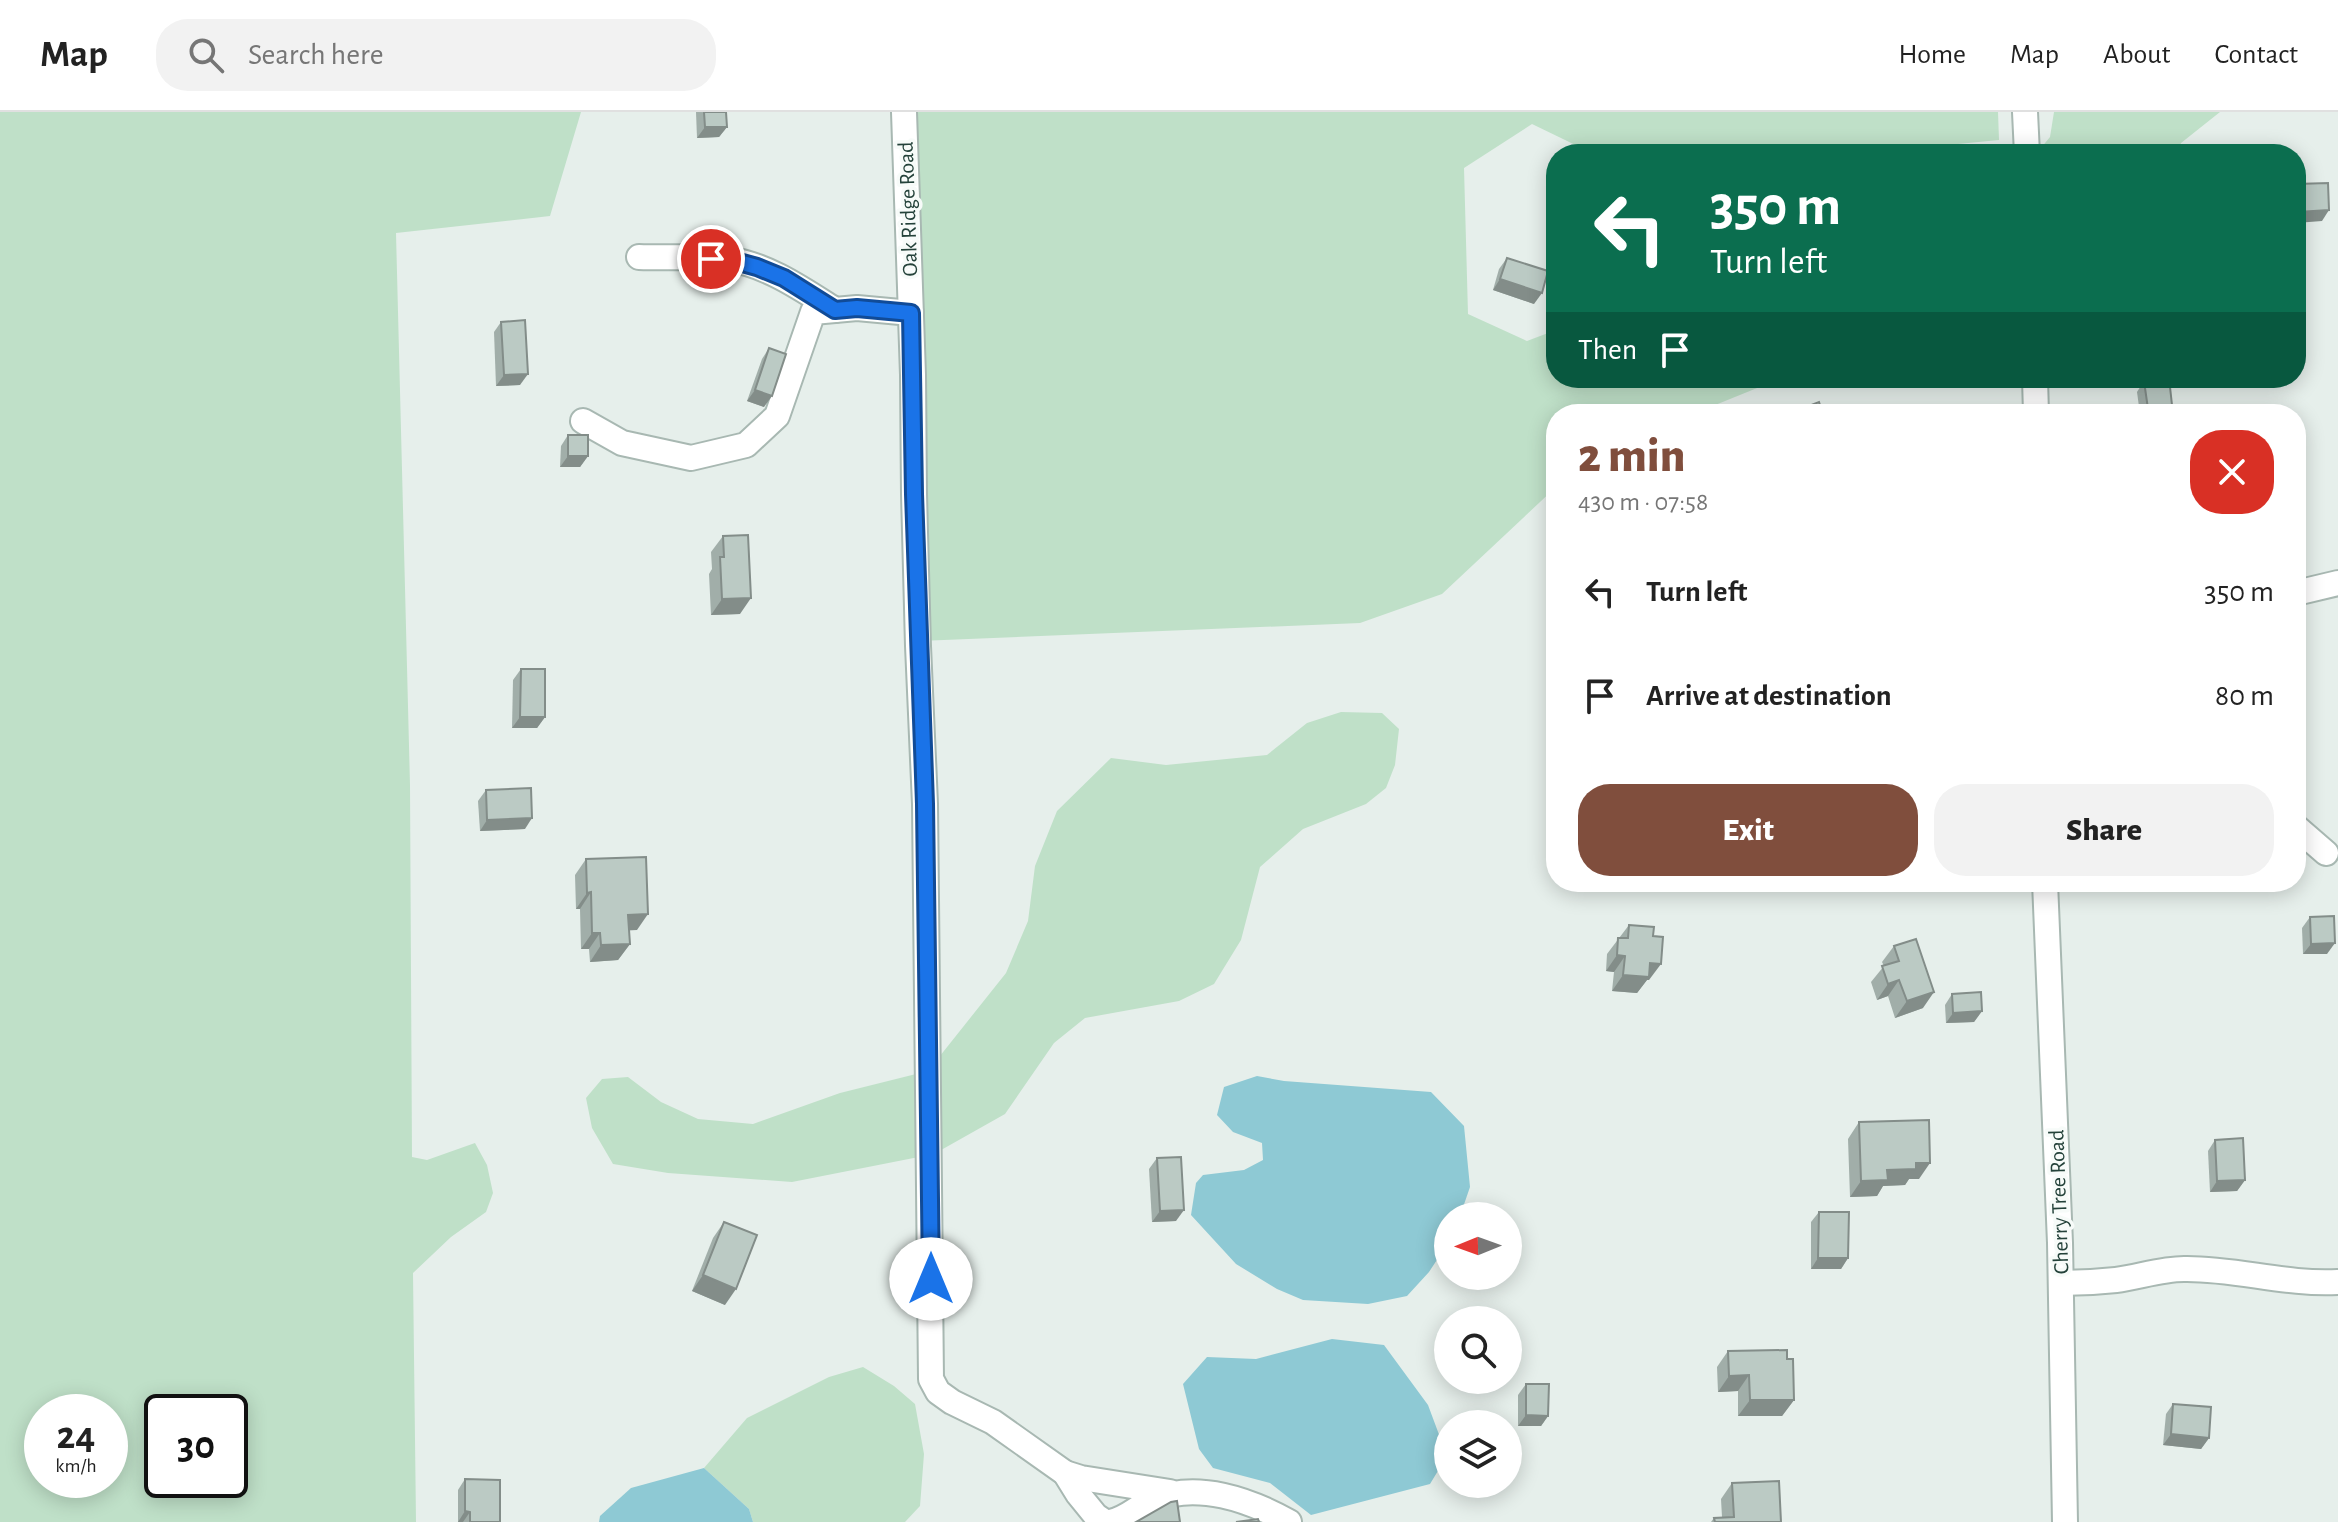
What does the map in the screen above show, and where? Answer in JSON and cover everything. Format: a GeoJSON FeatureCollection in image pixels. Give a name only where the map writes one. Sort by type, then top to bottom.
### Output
{"type":"FeatureCollection","features":[{"type":"Feature","properties":{"kind":"street","name":"Oak Ridge Road"},"geometry":{"type":"LineString","coordinates":[[904,112],[925,835],[931,1379],[938,1392],[952,1402],[993,1422],[1065,1473]]}},
{"type":"Feature","properties":{"kind":"street"},"geometry":{"type":"LineString","coordinates":[[2025,112],[2027,144]]}},
{"type":"Feature","properties":{"kind":"street"},"geometry":{"type":"LineString","coordinates":[[639,257],[728,259],[784,278],[835,310]]}},
{"type":"Feature","properties":{"kind":"street"},"geometry":{"type":"LineString","coordinates":[[583,421],[622,443],[691,458],[746,445],[777,416],[813,312],[857,308],[911,313]]}},
{"type":"Feature","properties":{"kind":"street"},"geometry":{"type":"LineString","coordinates":[[2306,591],[2338,583]]}},
{"type":"Feature","properties":{"kind":"street"},"geometry":{"type":"LineString","coordinates":[[2306,836],[2326,853]]}},
{"type":"Feature","properties":{"kind":"street","name":"Cherry Tree Road"},"geometry":{"type":"LineString","coordinates":[[2045,892],[2061,1283],[2065,1522]]}},
{"type":"Feature","properties":{"kind":"street"},"geometry":{"type":"LineString","coordinates":[[2061,1283],[2118,1280],[2149,1272],[2184,1269],[2338,1282]]}},
{"type":"Feature","properties":{"kind":"street"},"geometry":{"type":"LineString","coordinates":[[1065,1473],[1096,1516],[1108,1522],[1125,1518],[1149,1501],[1172,1492]]}},
{"type":"Feature","properties":{"kind":"street"},"geometry":{"type":"LineString","coordinates":[[1065,1473],[1172,1492],[1237,1498],[1289,1522]]}},
{"type":"Feature","properties":{"kind":"green space"},"geometry":{"type":"Polygon","coordinates":[[[0,112],[581,112],[550,216],[396,233],[410,785],[412,1157],[427,1160],[475,1143],[487,1165],[493,1193],[486,1212],[451,1237],[413,1273],[416,1522],[0,1522],[0,112]]]}},
{"type":"Feature","properties":{"kind":"green space"},"geometry":{"type":"Polygon","coordinates":[[[906,112],[1998,112],[1999,140],[1958,144],[1573,144],[1532,124],[1464,168],[1468,314],[1527,341],[1546,334],[1546,388],[1757,388],[1718,404],[1546,404],[1546,496],[1442,594],[1360,623],[919,641],[906,112]]]}},
{"type":"Feature","properties":{"kind":"green space"},"geometry":{"type":"Polygon","coordinates":[[[2054,112],[2220,112],[2181,144],[2044,144],[2050,137],[2054,112]]]}},
{"type":"Feature","properties":{"kind":"green space"},"geometry":{"type":"Polygon","coordinates":[[[1341,712],[1382,713],[1399,729],[1395,765],[1386,788],[1366,804],[1303,829],[1260,867],[1241,940],[1214,984],[1179,1001],[1085,1018],[1054,1043],[1005,1114],[934,1154],[792,1182],[668,1173],[613,1164],[592,1128],[586,1098],[602,1079],[628,1077],[661,1102],[698,1119],[753,1124],[840,1093],[928,1071],[1006,973],[1028,921],[1035,866],[1057,811],[1111,758],[1166,765],[1267,755],[1307,723],[1341,712]]]}},
{"type":"Feature","properties":{"kind":"green space"},"geometry":{"type":"Polygon","coordinates":[[[863,1367],[894,1386],[915,1404],[924,1454],[920,1506],[905,1522],[753,1522],[749,1509],[704,1468],[747,1418],[829,1377],[863,1367]]]}},
{"type":"Feature","properties":{"kind":"water"},"geometry":{"type":"Polygon","coordinates":[[[1257,1076],[1284,1081],[1431,1092],[1464,1126],[1470,1187],[1465,1202],[1434,1202],[1434,1264],[1407,1296],[1368,1304],[1303,1300],[1277,1289],[1236,1264],[1191,1215],[1196,1183],[1203,1175],[1244,1170],[1263,1160],[1262,1143],[1233,1132],[1217,1115],[1224,1087],[1257,1076]]]}},
{"type":"Feature","properties":{"kind":"water"},"geometry":{"type":"Polygon","coordinates":[[[1332,1339],[1384,1345],[1428,1405],[1434,1421],[1434,1477],[1430,1484],[1311,1515],[1270,1483],[1213,1468],[1199,1449],[1183,1384],[1207,1357],[1256,1359],[1332,1339]]]}},
{"type":"Feature","properties":{"kind":"water"},"geometry":{"type":"Polygon","coordinates":[[[704,1468],[749,1509],[753,1522],[599,1522],[600,1516],[631,1488],[704,1468]]]}},
{"type":"Feature","properties":{"kind":"building"},"geometry":{"type":"Polygon","coordinates":[[[704,112],[726,112],[727,127],[705,127],[704,112]]]}},
{"type":"Feature","properties":{"kind":"building"},"geometry":{"type":"Polygon","coordinates":[[[2328,183],[2329,210],[2306,211],[2306,184],[2328,183]]]}},
{"type":"Feature","properties":{"kind":"building"},"geometry":{"type":"Polygon","coordinates":[[[1507,258],[1546,270],[1542,293],[1500,279],[1507,258]]]}},
{"type":"Feature","properties":{"kind":"building"},"geometry":{"type":"Polygon","coordinates":[[[525,320],[528,374],[504,375],[501,322],[525,320]]]}},
{"type":"Feature","properties":{"kind":"building"},"geometry":{"type":"Polygon","coordinates":[[[769,348],[786,354],[772,396],[755,390],[769,348]]]}},
{"type":"Feature","properties":{"kind":"building"},"geometry":{"type":"Polygon","coordinates":[[[2145,388],[2170,388],[2172,404],[2147,404],[2145,388]]]}},
{"type":"Feature","properties":{"kind":"building"},"geometry":{"type":"Polygon","coordinates":[[[568,435],[588,435],[588,456],[568,456],[568,435]]]}},
{"type":"Feature","properties":{"kind":"building"},"geometry":{"type":"Polygon","coordinates":[[[748,535],[751,598],[722,599],[720,557],[724,557],[723,536],[748,535]]]}},
{"type":"Feature","properties":{"kind":"building"},"geometry":{"type":"Polygon","coordinates":[[[521,669],[545,669],[545,717],[520,717],[521,669]]]}},
{"type":"Feature","properties":{"kind":"building"},"geometry":{"type":"Polygon","coordinates":[[[531,788],[532,818],[487,820],[486,790],[531,788]]]}},
{"type":"Feature","properties":{"kind":"building"},"geometry":{"type":"Polygon","coordinates":[[[646,857],[648,914],[628,915],[630,944],[601,945],[600,933],[592,933],[586,859],[646,857]]]}},
{"type":"Feature","properties":{"kind":"building"},"geometry":{"type":"Polygon","coordinates":[[[2334,916],[2335,943],[2311,944],[2310,917],[2334,916]]]}},
{"type":"Feature","properties":{"kind":"building"},"geometry":{"type":"Polygon","coordinates":[[[1629,925],[1654,927],[1653,936],[1663,937],[1661,964],[1650,963],[1649,977],[1623,975],[1625,956],[1617,955],[1618,938],[1628,938],[1629,925]]]}},
{"type":"Feature","properties":{"kind":"building"},"geometry":{"type":"Polygon","coordinates":[[[1916,939],[1934,992],[1907,1001],[1899,980],[1888,984],[1882,966],[1899,961],[1894,946],[1916,939]]]}},
{"type":"Feature","properties":{"kind":"building"},"geometry":{"type":"Polygon","coordinates":[[[1981,992],[1982,1011],[1953,1013],[1952,994],[1981,992]]]}},
{"type":"Feature","properties":{"kind":"building"},"geometry":{"type":"Polygon","coordinates":[[[1929,1120],[1930,1163],[1916,1163],[1916,1169],[1887,1170],[1888,1180],[1861,1181],[1859,1122],[1929,1120]]]}},
{"type":"Feature","properties":{"kind":"building"},"geometry":{"type":"Polygon","coordinates":[[[2243,1138],[2245,1180],[2217,1181],[2215,1140],[2243,1138]]]}},
{"type":"Feature","properties":{"kind":"building"},"geometry":{"type":"Polygon","coordinates":[[[1181,1157],[1184,1210],[1160,1211],[1157,1158],[1181,1157]]]}},
{"type":"Feature","properties":{"kind":"building"},"geometry":{"type":"Polygon","coordinates":[[[1819,1212],[1849,1212],[1848,1258],[1818,1258],[1819,1212]]]}},
{"type":"Feature","properties":{"kind":"building"},"geometry":{"type":"Polygon","coordinates":[[[724,1222],[757,1235],[736,1289],[703,1275],[724,1222]]]}},
{"type":"Feature","properties":{"kind":"building"},"geometry":{"type":"Polygon","coordinates":[[[1787,1350],[1787,1359],[1793,1359],[1794,1400],[1750,1400],[1749,1375],[1729,1376],[1728,1351],[1787,1350]]]}},
{"type":"Feature","properties":{"kind":"building"},"geometry":{"type":"Polygon","coordinates":[[[1526,1384],[1549,1384],[1548,1416],[1526,1415],[1526,1384]]]}},
{"type":"Feature","properties":{"kind":"building"},"geometry":{"type":"Polygon","coordinates":[[[2173,1404],[2211,1407],[2209,1438],[2171,1434],[2173,1404]]]}},
{"type":"Feature","properties":{"kind":"building"},"geometry":{"type":"Polygon","coordinates":[[[465,1479],[500,1480],[500,1522],[470,1522],[470,1512],[465,1511],[465,1479]]]}},
{"type":"Feature","properties":{"kind":"building"},"geometry":{"type":"Polygon","coordinates":[[[1779,1481],[1781,1522],[1715,1522],[1714,1518],[1734,1517],[1732,1483],[1779,1481]]]}},
{"type":"Feature","properties":{"kind":"building"},"geometry":{"type":"Polygon","coordinates":[[[1177,1501],[1180,1522],[1136,1522],[1171,1502],[1177,1501]]]}},
{"type":"Feature","properties":{"kind":"route"},"geometry":{"type":"LineString","coordinates":[[711,259],[728,259],[784,278],[835,310],[857,308],[911,313],[918,646],[925,804],[931,1279]]}}]}
